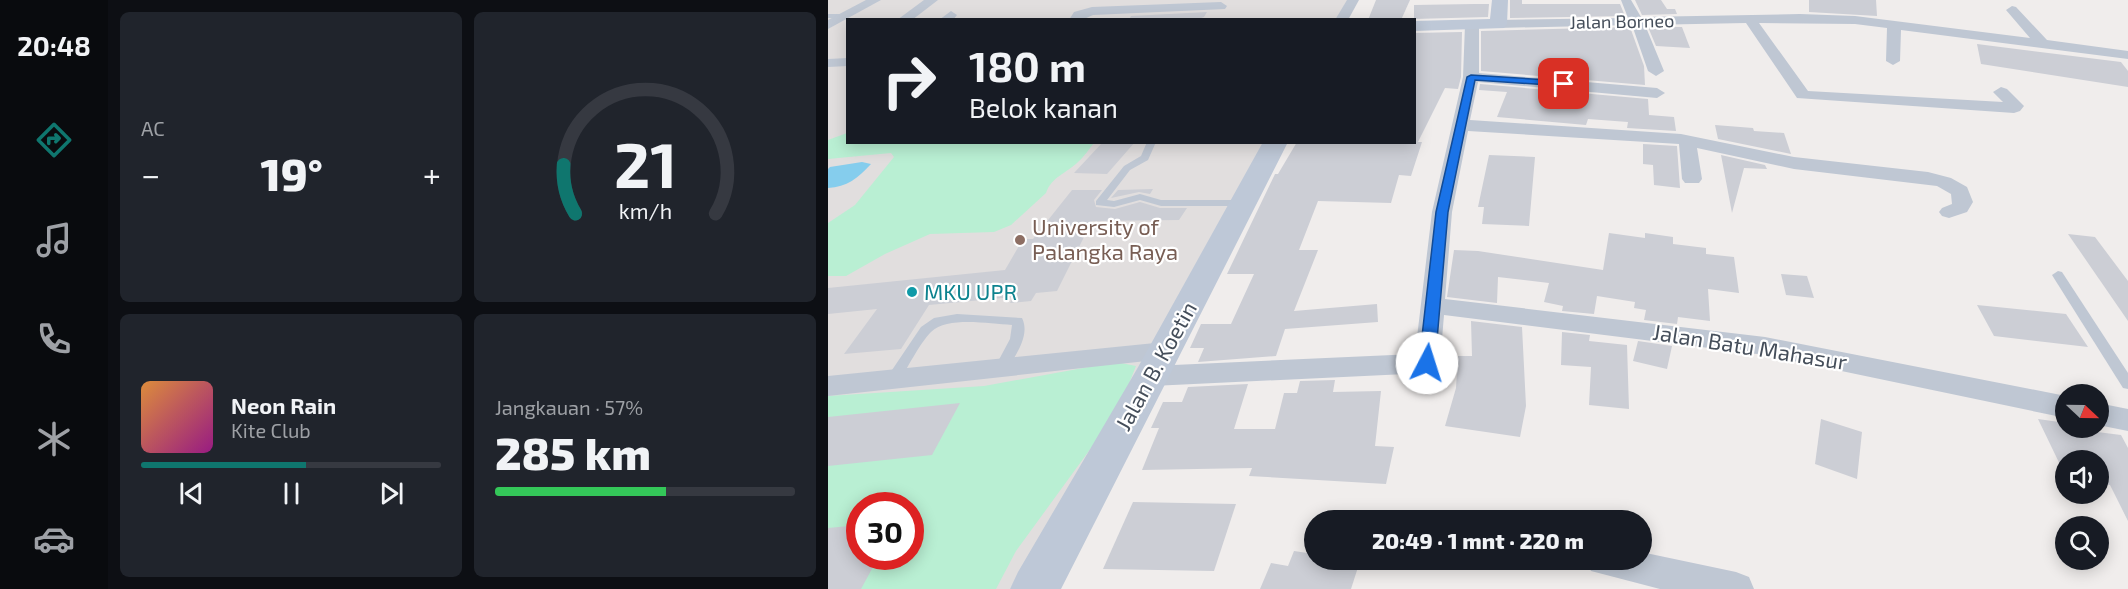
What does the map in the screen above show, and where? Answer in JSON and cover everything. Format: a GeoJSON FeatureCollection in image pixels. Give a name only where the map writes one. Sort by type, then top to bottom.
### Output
{"type":"FeatureCollection","features":[{"type":"Feature","properties":{"kind":"street"},"geometry":{"type":"LineString","coordinates":[[828,25],[874,0]]}},
{"type":"Feature","properties":{"kind":"street"},"geometry":{"type":"LineString","coordinates":[[906,18],[932,0]]}},
{"type":"Feature","properties":{"kind":"street"},"geometry":{"type":"LineString","coordinates":[[1342,18],[1353,0]]}},
{"type":"Feature","properties":{"kind":"street"},"geometry":{"type":"LineString","coordinates":[[1498,24],[1500,0]]}},
{"type":"Feature","properties":{"kind":"street"},"geometry":{"type":"LineString","coordinates":[[1626,1],[1637,22],[1656,71]]}},
{"type":"Feature","properties":{"kind":"street"},"geometry":{"type":"LineString","coordinates":[[1789,6],[1800,18]]}},
{"type":"Feature","properties":{"kind":"street"},"geometry":{"type":"LineString","coordinates":[[1077,18],[1092,11],[1220,9]]}},
{"type":"Feature","properties":{"kind":"street"},"geometry":{"type":"LineString","coordinates":[[2012,10],[2043,44]]}},
{"type":"Feature","properties":{"kind":"street","name":"Jalan Borneo"},"geometry":{"type":"LineString","coordinates":[[1416,26],[1800,18],[1894,24],[2128,54]]}},
{"type":"Feature","properties":{"kind":"street"},"geometry":{"type":"LineString","coordinates":[[1751,20],[1803,95],[2014,108],[2016,106],[2001,92]]}},
{"type":"Feature","properties":{"kind":"street"},"geometry":{"type":"LineString","coordinates":[[1893,61],[1894,24]]}},
{"type":"Feature","properties":{"kind":"street"},"geometry":{"type":"LineString","coordinates":[[828,386],[1001,369],[1158,364],[1427,363],[1442,212],[1471,77],[1472,25]]}},
{"type":"Feature","properties":{"kind":"street"},"geometry":{"type":"LineString","coordinates":[[828,31],[846,31]]}},
{"type":"Feature","properties":{"kind":"street"},"geometry":{"type":"LineString","coordinates":[[828,63],[846,62]]}},
{"type":"Feature","properties":{"kind":"street"},"geometry":{"type":"LineString","coordinates":[[1471,77],[1657,93]]}},
{"type":"Feature","properties":{"kind":"street"},"geometry":{"type":"LineString","coordinates":[[1461,125],[1656,136],[1687,140],[1794,163],[1892,173],[1944,182],[1960,191],[1963,196],[1960,208],[1950,212]]}},
{"type":"Feature","properties":{"kind":"street"},"geometry":{"type":"LineString","coordinates":[[1687,140],[1692,179]]}},
{"type":"Feature","properties":{"kind":"street","name":"Jalan B. Koetin"},"geometry":{"type":"LineString","coordinates":[[1035,589],[1275,144]]}},
{"type":"Feature","properties":{"kind":"street","name":"Jalan Batu Mahasur"},"geometry":{"type":"LineString","coordinates":[[1432,305],[1765,346],[2055,405]]}},
{"type":"Feature","properties":{"kind":"street"},"geometry":{"type":"LineString","coordinates":[[2109,416],[2128,420]]}},
{"type":"Feature","properties":{"kind":"street"},"geometry":{"type":"LineString","coordinates":[[1628,570],[1654,580],[1736,589]]}},
{"type":"Feature","properties":{"kind":"lane"},"geometry":{"type":"LineString","coordinates":[[828,16],[846,16]]}},
{"type":"Feature","properties":{"kind":"lane"},"geometry":{"type":"LineString","coordinates":[[1151,144],[1145,158],[1127,168],[1100,203],[1114,204],[1140,197],[1161,203],[1245,203]]}},
{"type":"Feature","properties":{"kind":"lane"},"geometry":{"type":"LineString","coordinates":[[2058,275],[2128,384]]}},
{"type":"Feature","properties":{"kind":"lane"},"geometry":{"type":"LineString","coordinates":[[893,380],[925,330],[938,321],[957,318],[1018,321],[1020,327],[1016,339],[1001,369]]}},
{"type":"Feature","properties":{"kind":"shaded area","name":"University of Palangka Raya"},"geometry":{"type":"Polygon","coordinates":[[[828,0],[1348,0],[1338,18],[846,18],[846,144],[1267,144],[1010,589],[828,589],[828,0]]]}},
{"type":"Feature","properties":{"kind":"green space"},"geometry":{"type":"Polygon","coordinates":[[[846,133],[846,144],[1093,144],[1074,166],[1055,179],[1046,193],[1011,225],[994,232],[930,234],[885,254],[846,276],[828,276],[828,223],[855,205],[894,157],[891,153],[828,159],[828,140],[846,133]]]}},
{"type":"Feature","properties":{"kind":"green space"},"geometry":{"type":"Polygon","coordinates":[[[1116,362],[1136,366],[1118,411],[1016,551],[996,589],[828,589],[828,396],[984,386],[1116,362]]]}},
{"type":"Feature","properties":{"kind":"water"},"geometry":{"type":"Polygon","coordinates":[[[862,162],[871,164],[852,181],[828,188],[828,169],[830,167],[862,162]]]}},
{"type":"Feature","properties":{"kind":"building"},"geometry":{"type":"Polygon","coordinates":[[[1376,0],[1410,0],[1402,18],[1369,18],[1376,0]]]}},
{"type":"Feature","properties":{"kind":"building"},"geometry":{"type":"Polygon","coordinates":[[[1510,0],[1522,0],[1522,4],[1620,4],[1625,16],[1510,18],[1510,0]]]}},
{"type":"Feature","properties":{"kind":"building"},"geometry":{"type":"Polygon","coordinates":[[[1635,0],[1661,0],[1667,9],[1675,9],[1677,14],[1642,15],[1635,0]]]}},
{"type":"Feature","properties":{"kind":"building"},"geometry":{"type":"Polygon","coordinates":[[[1809,0],[1876,0],[1877,16],[1809,12],[1809,0]]]}},
{"type":"Feature","properties":{"kind":"building"},"geometry":{"type":"Polygon","coordinates":[[[1489,4],[1488,17],[1416,19],[1414,18],[1414,5],[1489,4]]]}},
{"type":"Feature","properties":{"kind":"building"},"geometry":{"type":"Polygon","coordinates":[[[1207,12],[1201,18],[1130,18],[1131,16],[1207,12]]]}},
{"type":"Feature","properties":{"kind":"building"},"geometry":{"type":"Polygon","coordinates":[[[1630,27],[1644,66],[1645,85],[1481,71],[1481,31],[1630,27]]]}},
{"type":"Feature","properties":{"kind":"building"},"geometry":{"type":"Polygon","coordinates":[[[1648,27],[1682,27],[1690,48],[1656,46],[1648,27]]]}},
{"type":"Feature","properties":{"kind":"building"},"geometry":{"type":"Polygon","coordinates":[[[1462,32],[1461,77],[1458,89],[1445,88],[1418,142],[1422,142],[1411,176],[1399,175],[1391,203],[1318,201],[1299,250],[1318,250],[1294,311],[1377,304],[1378,322],[1285,329],[1276,356],[1198,362],[1204,348],[1190,348],[1201,324],[1231,324],[1254,274],[1227,274],[1275,174],[1278,174],[1296,144],[1416,144],[1416,33],[1462,32]]]}},
{"type":"Feature","properties":{"kind":"building"},"geometry":{"type":"Polygon","coordinates":[[[1977,44],[2121,62],[2128,71],[2128,87],[1981,64],[1977,44]]]}},
{"type":"Feature","properties":{"kind":"building"},"geometry":{"type":"Polygon","coordinates":[[[1480,84],[1648,99],[1649,115],[1674,117],[1676,131],[1627,128],[1628,122],[1588,119],[1586,125],[1497,117],[1507,92],[1479,90],[1480,84]]]}},
{"type":"Feature","properties":{"kind":"building"},"geometry":{"type":"Polygon","coordinates":[[[1715,125],[1784,133],[1791,154],[1718,139],[1715,125]]]}},
{"type":"Feature","properties":{"kind":"building"},"geometry":{"type":"Polygon","coordinates":[[[1101,144],[1133,144],[1107,174],[1074,173],[1101,144]]]}},
{"type":"Feature","properties":{"kind":"building"},"geometry":{"type":"Polygon","coordinates":[[[1643,144],[1677,146],[1680,188],[1654,185],[1653,165],[1643,164],[1643,144]]]}},
{"type":"Feature","properties":{"kind":"building"},"geometry":{"type":"Polygon","coordinates":[[[1489,155],[1535,157],[1529,226],[1482,224],[1484,207],[1478,207],[1489,155]]]}},
{"type":"Feature","properties":{"kind":"building"},"geometry":{"type":"Polygon","coordinates":[[[1721,155],[1765,165],[1767,169],[1744,168],[1732,213],[1721,155]]]}},
{"type":"Feature","properties":{"kind":"building"},"geometry":{"type":"Polygon","coordinates":[[[1153,189],[1150,194],[1139,192],[1111,198],[1118,190],[1153,189]]]}},
{"type":"Feature","properties":{"kind":"building"},"geometry":{"type":"Polygon","coordinates":[[[1072,190],[1102,190],[1094,200],[1096,207],[1115,209],[1140,202],[1160,208],[1187,208],[1179,220],[1092,221],[1057,291],[1036,293],[1031,301],[1010,303],[1013,297],[929,305],[901,349],[844,354],[877,309],[828,314],[828,288],[1005,270],[1023,239],[1033,239],[1072,190]]]}},
{"type":"Feature","properties":{"kind":"building"},"geometry":{"type":"Polygon","coordinates":[[[1609,233],[1645,238],[1645,233],[1673,237],[1673,244],[1706,248],[1706,254],[1734,257],[1739,293],[1708,289],[1710,321],[1678,317],[1677,324],[1644,320],[1646,310],[1634,308],[1635,302],[1597,296],[1594,314],[1562,311],[1563,306],[1544,302],[1549,283],[1498,277],[1497,303],[1447,297],[1454,250],[1478,251],[1603,270],[1609,233]]]}},
{"type":"Feature","properties":{"kind":"building"},"geometry":{"type":"Polygon","coordinates":[[[2068,234],[2095,237],[2128,281],[2128,321],[2068,234]]]}},
{"type":"Feature","properties":{"kind":"building"},"geometry":{"type":"Polygon","coordinates":[[[1781,274],[1807,276],[1814,298],[1786,295],[1781,274]]]}},
{"type":"Feature","properties":{"kind":"building"},"geometry":{"type":"Polygon","coordinates":[[[1977,305],[2066,314],[2088,347],[1994,336],[1977,305]]]}},
{"type":"Feature","properties":{"kind":"building"},"geometry":{"type":"Polygon","coordinates":[[[1471,321],[1522,327],[1526,406],[1520,437],[1445,426],[1456,388],[1458,356],[1472,356],[1471,321]]]}},
{"type":"Feature","properties":{"kind":"building"},"geometry":{"type":"Polygon","coordinates":[[[1562,332],[1590,335],[1589,341],[1627,345],[1629,409],[1589,405],[1591,367],[1561,365],[1562,332]]]}},
{"type":"Feature","properties":{"kind":"building"},"geometry":{"type":"Polygon","coordinates":[[[1638,341],[1672,346],[1667,369],[1633,361],[1638,341]]]}},
{"type":"Feature","properties":{"kind":"building"},"geometry":{"type":"Polygon","coordinates":[[[1335,380],[1333,392],[1381,391],[1375,446],[1394,447],[1386,484],[1249,476],[1252,468],[1142,470],[1159,428],[1151,428],[1163,402],[1182,402],[1188,387],[1248,384],[1234,429],[1275,429],[1284,393],[1297,393],[1300,381],[1335,380]]]}},
{"type":"Feature","properties":{"kind":"building"},"geometry":{"type":"Polygon","coordinates":[[[960,403],[932,455],[828,466],[828,417],[960,403]]]}},
{"type":"Feature","properties":{"kind":"building"},"geometry":{"type":"Polygon","coordinates":[[[1821,419],[1862,432],[1857,479],[1815,464],[1821,419]]]}},
{"type":"Feature","properties":{"kind":"building"},"geometry":{"type":"Polygon","coordinates":[[[2038,419],[2055,421],[2055,438],[2109,438],[2109,433],[2121,435],[2128,448],[2128,521],[2109,485],[2109,450],[2055,450],[2055,454],[2038,419]]]}},
{"type":"Feature","properties":{"kind":"building"},"geometry":{"type":"Polygon","coordinates":[[[1133,502],[1236,504],[1214,571],[1103,569],[1133,502]]]}},
{"type":"Feature","properties":{"kind":"building"},"geometry":{"type":"Polygon","coordinates":[[[846,526],[846,570],[871,570],[861,589],[828,589],[828,528],[846,526]]]}},
{"type":"Feature","properties":{"kind":"building"},"geometry":{"type":"Polygon","coordinates":[[[1294,551],[1304,552],[1304,570],[1357,570],[1351,589],[1260,589],[1271,563],[1288,566],[1294,551]]]}},
{"type":"Feature","properties":{"kind":"place","name":"University of Palangka Raya"},"geometry":{"type":"Point","coordinates":[1020,240]}},
{"type":"Feature","properties":{"kind":"place","name":"MKU UPR"},"geometry":{"type":"Point","coordinates":[912,292]}},
{"type":"Feature","properties":{"kind":"route"},"geometry":{"type":"LineString","coordinates":[[1427,363],[1436,253],[1442,212],[1471,77],[1564,84]]}}]}
